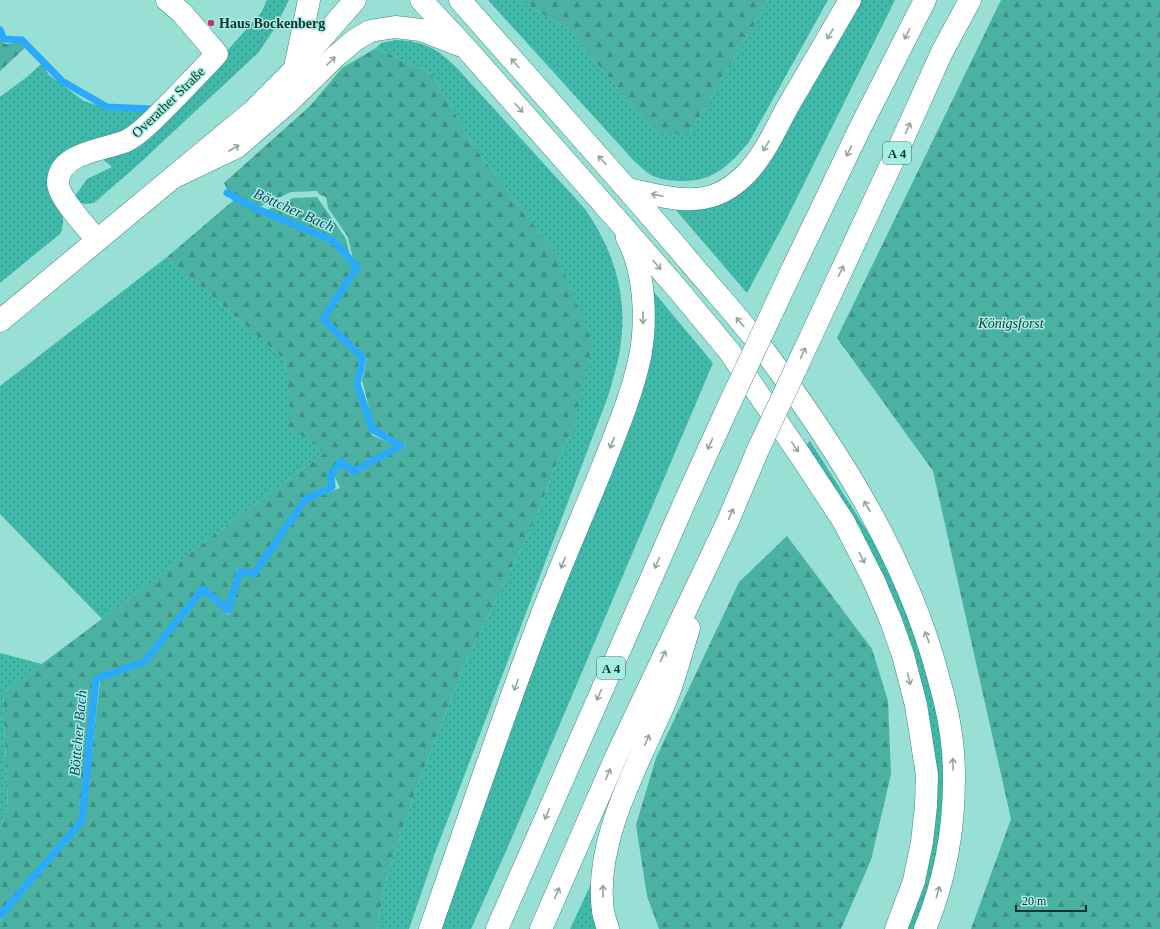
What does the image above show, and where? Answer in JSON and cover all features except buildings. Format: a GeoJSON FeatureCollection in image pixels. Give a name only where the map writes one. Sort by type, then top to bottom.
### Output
{"type":"FeatureCollection","features":[{"type":"Feature","properties":{"kind":"main road","name":"Overather Straße"},"geometry":{"type":"LineString","coordinates":[[97,240],[60,193],[58,183],[60,174],[66,165],[74,159],[87,153],[127,141],[148,125],[217,54],[182,13],[167,0]]}},
{"type":"Feature","properties":{"kind":"main road"},"geometry":{"type":"LineString","coordinates":[[295,69],[309,0]]}},
{"type":"Feature","properties":{"kind":"main road"},"geometry":{"type":"LineString","coordinates":[[0,321],[253,111],[295,69],[355,0]]}},
{"type":"Feature","properties":{"kind":"main road"},"geometry":{"type":"LineString","coordinates":[[421,0],[465,47],[613,215],[675,286],[729,352],[798,451],[844,522],[874,581],[891,621],[903,655],[916,705],[927,775],[926,806],[922,842],[914,881],[896,929]]}},
{"type":"Feature","properties":{"kind":"main road"},"geometry":{"type":"LineString","coordinates":[[460,0],[628,189],[765,352],[825,437],[888,545],[912,598],[931,647],[943,692],[952,750],[954,806],[949,841],[940,887],[925,929]]}},
{"type":"Feature","properties":{"kind":"main road"},"geometry":{"type":"LineString","coordinates":[[628,189],[676,199],[714,195],[731,187],[746,174],[766,148],[850,0]]}},
{"type":"Feature","properties":{"kind":"main road","name":"A 4"},"geometry":{"type":"LineString","coordinates":[[497,929],[686,498],[727,409],[854,139],[925,0]]}},
{"type":"Feature","properties":{"kind":"main road","name":"A 4"},"geometry":{"type":"LineString","coordinates":[[541,929],[615,759],[728,521],[757,452],[942,52],[970,0]]}},
{"type":"Feature","properties":{"kind":"main road"},"geometry":{"type":"LineString","coordinates":[[174,177],[237,147],[289,102],[336,56],[355,40],[370,32],[395,27],[421,30],[465,47]]}},
{"type":"Feature","properties":{"kind":"main road"},"geometry":{"type":"LineString","coordinates":[[430,929],[487,763],[542,614],[625,409],[640,356],[643,318],[641,281],[633,249],[613,215]]}},
{"type":"Feature","properties":{"kind":"main road"},"geometry":{"type":"LineString","coordinates":[[608,929],[603,911],[602,876],[609,839],[636,766],[668,694],[714,549]]}},
{"type":"Feature","properties":{"kind":"green space"},"geometry":{"type":"Polygon","coordinates":[[[267,0],[289,0],[275,28],[258,53],[141,162],[94,203],[85,204],[77,201],[75,196],[87,179],[112,167],[100,157],[180,103],[261,13],[267,0]]]}},
{"type":"Feature","properties":{"kind":"green space"},"geometry":{"type":"Polygon","coordinates":[[[488,0],[519,0],[568,29],[655,133],[690,133],[768,0],[828,0],[749,142],[727,165],[711,175],[692,181],[671,181],[653,176],[634,161],[488,0]]]}},
{"type":"Feature","properties":{"kind":"green space"},"geometry":{"type":"Polygon","coordinates":[[[519,0],[768,0],[690,133],[655,133],[568,29],[519,0]]]}},
{"type":"Feature","properties":{"kind":"green space"},"geometry":{"type":"Polygon","coordinates":[[[858,0],[895,0],[784,224],[747,293],[675,209],[728,197],[858,0]]]}},
{"type":"Feature","properties":{"kind":"green space","name":"Königsforst"},"geometry":{"type":"Polygon","coordinates":[[[1001,0],[1160,0],[1160,929],[971,929],[1011,819],[933,471],[837,338],[1001,0]]]}},
{"type":"Feature","properties":{"kind":"green space"},"geometry":{"type":"Polygon","coordinates":[[[0,39],[5,44],[23,42],[29,44],[0,71],[0,39]]]}},
{"type":"Feature","properties":{"kind":"green space"},"geometry":{"type":"Polygon","coordinates":[[[396,40],[423,44],[437,51],[450,61],[585,209],[598,229],[608,249],[615,270],[620,291],[622,334],[619,356],[607,398],[435,853],[409,929],[376,929],[387,877],[417,786],[467,659],[536,518],[557,462],[574,426],[570,289],[558,256],[475,148],[432,74],[376,48],[381,43],[396,40]]]}},
{"type":"Feature","properties":{"kind":"green space"},"geometry":{"type":"Polygon","coordinates":[[[376,48],[432,74],[475,148],[558,256],[592,343],[574,426],[557,462],[536,518],[467,659],[417,786],[387,877],[376,929],[0,929],[0,921],[84,823],[100,680],[146,663],[203,593],[229,615],[240,574],[254,577],[307,501],[340,488],[334,475],[343,464],[356,473],[406,446],[375,431],[362,380],[367,358],[326,319],[361,267],[353,259],[348,237],[328,208],[326,197],[320,195],[317,191],[291,192],[259,207],[228,191],[224,183],[311,105],[342,68],[376,48]]]}},
{"type":"Feature","properties":{"kind":"green space"},"geometry":{"type":"Polygon","coordinates":[[[42,63],[49,75],[84,101],[109,109],[119,108],[130,111],[150,112],[133,127],[96,141],[51,198],[63,216],[61,233],[0,283],[0,97],[28,76],[42,63]]]}},
{"type":"Feature","properties":{"kind":"green space"},"geometry":{"type":"Polygon","coordinates":[[[317,197],[346,239],[350,255],[334,238],[267,210],[293,198],[317,197]]]}},
{"type":"Feature","properties":{"kind":"green space"},"geometry":{"type":"Polygon","coordinates":[[[235,199],[330,241],[356,268],[321,320],[364,360],[358,382],[372,435],[398,447],[357,469],[342,459],[330,474],[335,486],[304,498],[253,573],[237,569],[227,609],[202,589],[143,661],[96,678],[79,823],[0,915],[0,829],[8,808],[3,693],[325,452],[288,426],[291,417],[285,360],[167,257],[235,199]]]}},
{"type":"Feature","properties":{"kind":"green space"},"geometry":{"type":"Polygon","coordinates":[[[167,257],[285,360],[292,417],[325,452],[102,619],[0,514],[0,386],[167,257]]]}},
{"type":"Feature","properties":{"kind":"green space"},"geometry":{"type":"Polygon","coordinates":[[[648,285],[713,363],[507,849],[471,929],[437,929],[503,740],[628,424],[648,285]]]}},
{"type":"Feature","properties":{"kind":"green space"},"geometry":{"type":"Polygon","coordinates":[[[810,441],[881,553],[915,629],[941,731],[945,773],[944,812],[937,857],[927,894],[915,929],[905,929],[930,729],[803,448],[810,441]]]}},
{"type":"Feature","properties":{"kind":"green space"},"geometry":{"type":"Polygon","coordinates":[[[787,536],[872,649],[888,701],[891,774],[871,860],[841,929],[659,929],[647,896],[636,825],[656,758],[739,582],[787,536]]]}},
{"type":"Feature","properties":{"kind":"green space"},"geometry":{"type":"Polygon","coordinates":[[[0,653],[42,664],[3,693],[8,808],[0,829],[0,653]]]}},
{"type":"Feature","properties":{"kind":"green space"},"geometry":{"type":"Polygon","coordinates":[[[593,880],[598,929],[570,929],[593,880]]]}},
{"type":"Feature","properties":{"kind":"waterway","name":"Böttcher Bach"},"geometry":{"type":"LineString","coordinates":[[0,30],[4,39],[22,40],[62,81],[107,107],[152,109]]}},
{"type":"Feature","properties":{"kind":"waterway","name":"Böttcher Bach"},"geometry":{"type":"LineString","coordinates":[[0,916],[82,821],[96,679],[144,662],[203,589],[228,610],[240,572],[254,574],[305,500],[332,487],[331,474],[341,462],[354,471],[401,446],[373,430],[357,384],[363,358],[323,319],[357,267],[334,241],[255,208],[227,193]]}},
{"type":"Feature","properties":{"kind":"place","name":"Haus Bockenberg"},"geometry":{"type":"Point","coordinates":[211,23]}}]}
